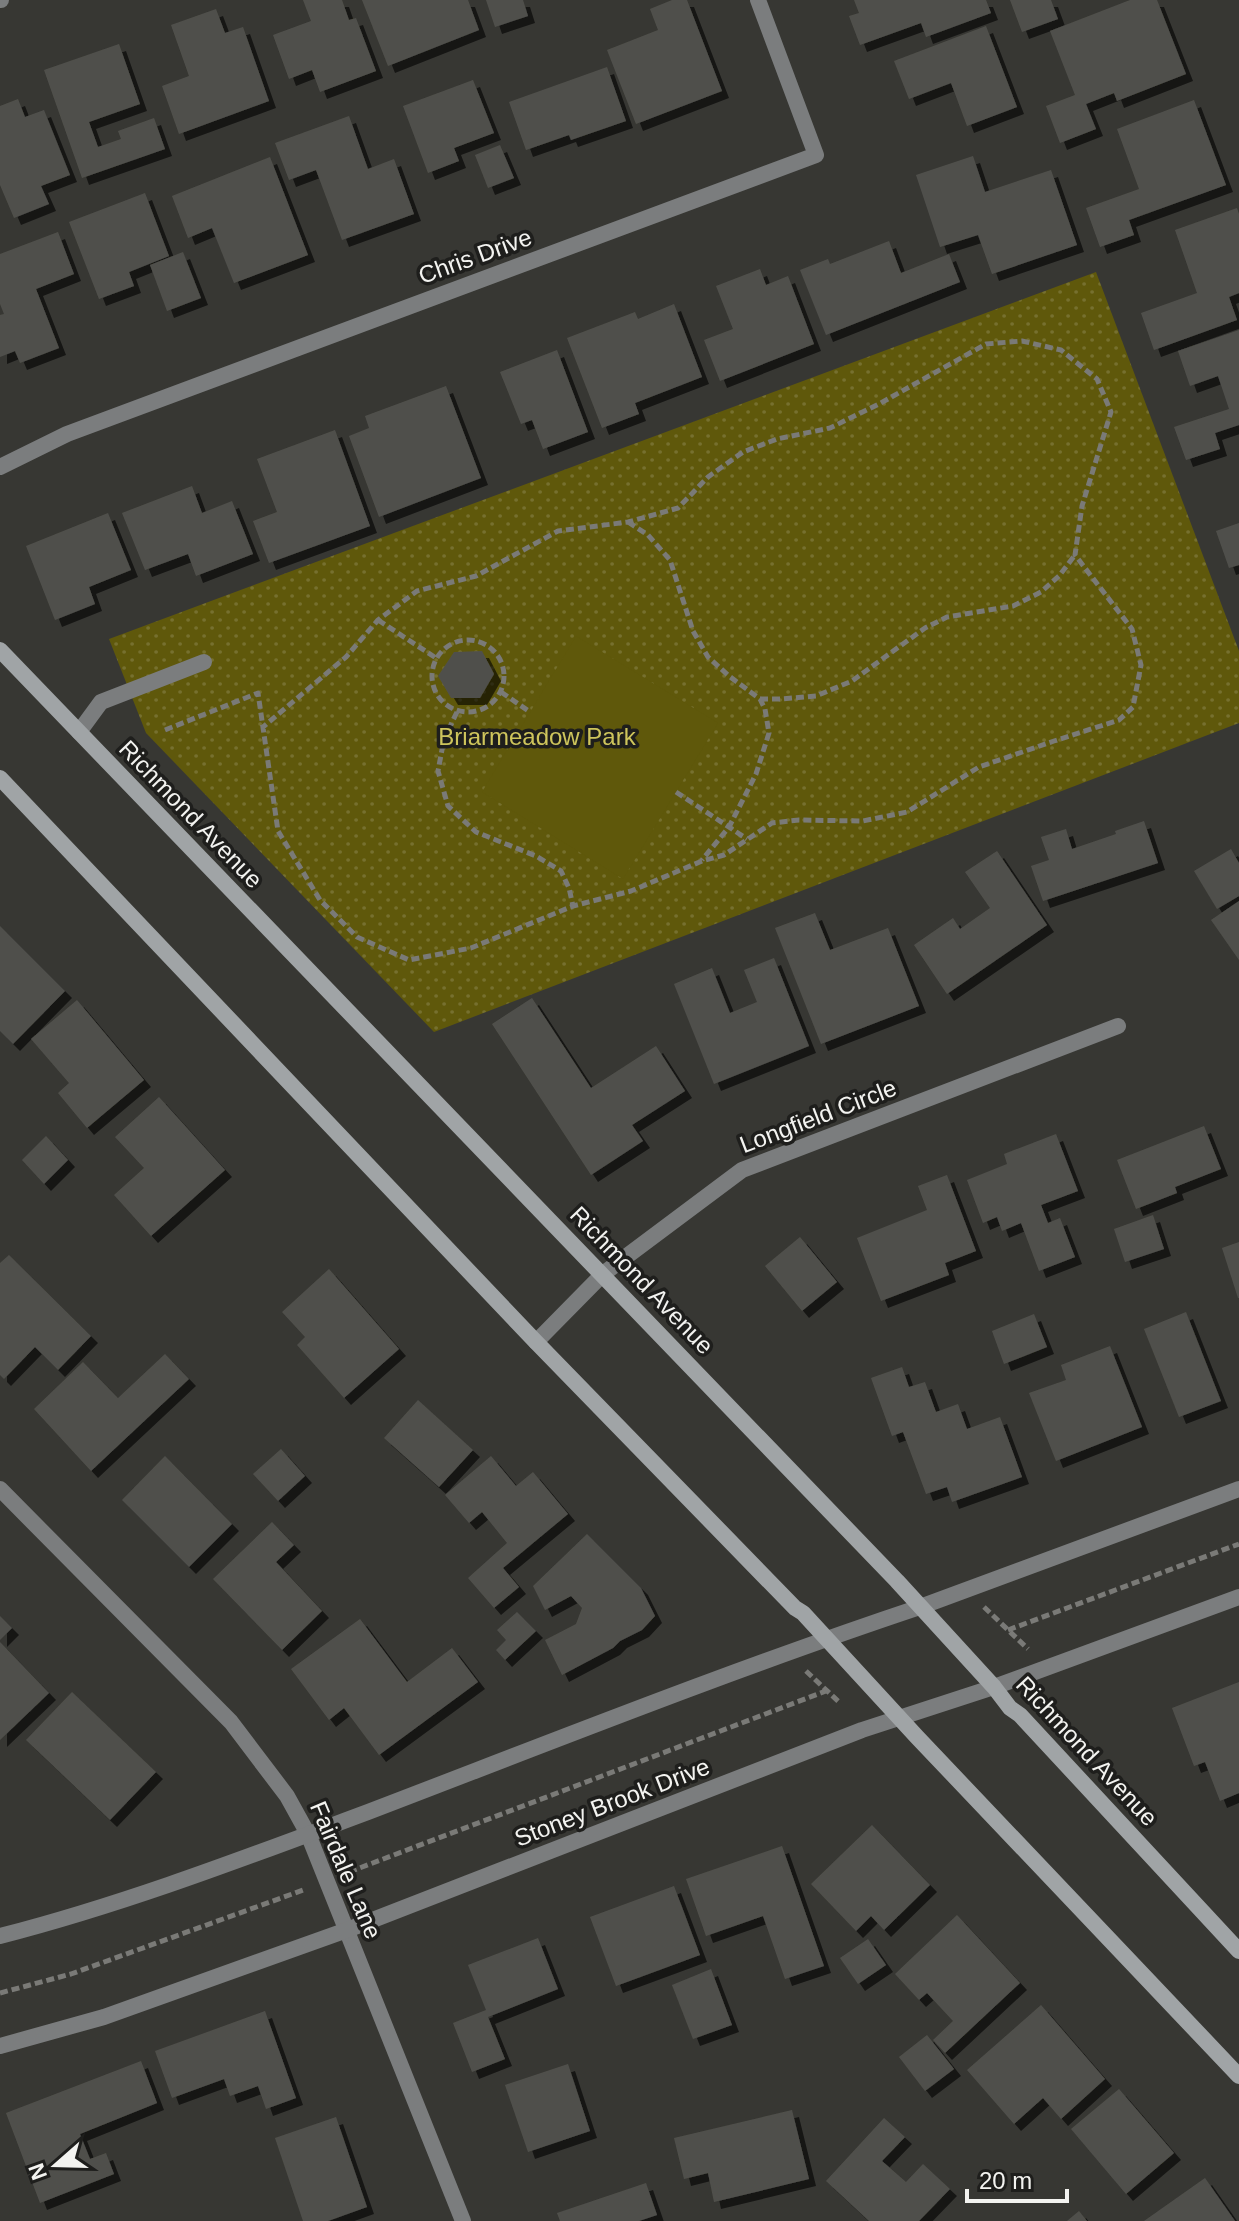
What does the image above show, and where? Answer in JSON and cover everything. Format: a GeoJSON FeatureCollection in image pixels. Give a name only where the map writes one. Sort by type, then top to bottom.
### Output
{"type":"FeatureCollection","features":[{"type":"Feature","properties":{"kind":"main road","name":"Richmond Avenue"},"geometry":{"type":"LineString","coordinates":[[0,650],[603,1274],[920,1607],[1010,1708],[1020,1715],[1239,1951]]}},
{"type":"Feature","properties":{"kind":"main road"},"geometry":{"type":"LineString","coordinates":[[0,778],[536,1342],[803,1613],[1239,2076]]}},
{"type":"Feature","properties":{"kind":"street","name":"Chris Drive"},"geometry":{"type":"LineString","coordinates":[[0,467],[67,434],[816,155],[758,0]]}},
{"type":"Feature","properties":{"kind":"street"},"geometry":{"type":"LineString","coordinates":[[79,732],[101,702],[204,662]]}},
{"type":"Feature","properties":{"kind":"street","name":"Longfield Circle"},"geometry":{"type":"LineString","coordinates":[[536,1342],[603,1274],[742,1170],[1118,1026]]}},
{"type":"Feature","properties":{"kind":"street","name":"Fairdale Lane"},"geometry":{"type":"LineString","coordinates":[[0,1489],[231,1722],[287,1796],[308,1834],[463,2221]]}},
{"type":"Feature","properties":{"kind":"street"},"geometry":{"type":"LineString","coordinates":[[0,1936],[73,1918],[308,1834],[825,1639],[1239,1489]]}},
{"type":"Feature","properties":{"kind":"street","name":"Stoney Brook Drive"},"geometry":{"type":"LineString","coordinates":[[0,2046],[104,2017],[347,1930],[899,1717],[994,1687],[1239,1597]]}},
{"type":"Feature","properties":{"kind":"path"},"geometry":{"type":"LineString","coordinates":[[263,727],[346,657],[378,620],[417,591],[476,576],[558,531],[628,522],[678,508],[708,477],[743,452],[777,439],[830,428],[986,344],[1022,341],[1061,350],[1097,379],[1111,412],[1082,506],[1075,555],[1059,576],[1041,592],[1013,606],[947,617],[925,628],[852,681],[816,696],[760,699]]}},
{"type":"Feature","properties":{"kind":"path"},"geometry":{"type":"LineString","coordinates":[[628,522],[648,535],[670,560],[693,631],[708,657],[760,699],[765,709],[769,733],[756,774],[729,827],[702,861]]}},
{"type":"Feature","properties":{"kind":"path"},"geometry":{"type":"LineString","coordinates":[[165,730],[258,693],[278,831],[320,900],[357,937],[409,960],[471,948],[573,906],[631,891],[724,855],[772,823],[799,820],[863,821],[907,812],[979,767],[1119,720],[1133,707],[1141,665],[1132,629],[1075,555]]}},
{"type":"Feature","properties":{"kind":"path"},"geometry":{"type":"LineString","coordinates":[[378,620],[436,658]]}},
{"type":"Feature","properties":{"kind":"path"},"geometry":{"type":"LineString","coordinates":[[470,639],[484,643],[495,652],[502,664],[505,678],[501,692],[493,703],[482,710],[457,712],[437,697],[432,686],[431,673],[436,658],[448,645],[459,641],[470,639]]}},
{"type":"Feature","properties":{"kind":"path"},"geometry":{"type":"LineString","coordinates":[[501,692],[530,712]]}},
{"type":"Feature","properties":{"kind":"path"},"geometry":{"type":"LineString","coordinates":[[457,712],[444,739],[438,771],[448,806],[476,832],[536,856],[561,871],[573,906]]}},
{"type":"Feature","properties":{"kind":"path"},"geometry":{"type":"LineString","coordinates":[[676,792],[747,839]]}},
{"type":"Feature","properties":{"kind":"path"},"geometry":{"type":"LineString","coordinates":[[1008,1630],[1239,1544]]}},
{"type":"Feature","properties":{"kind":"path","name":"Richmond Avenue"},"geometry":{"type":"LineString","coordinates":[[975,1598],[1028,1649]]}},
{"type":"Feature","properties":{"kind":"path"},"geometry":{"type":"LineString","coordinates":[[797,1662],[840,1703]]}},
{"type":"Feature","properties":{"kind":"path"},"geometry":{"type":"LineString","coordinates":[[367,1865],[826,1691]]}},
{"type":"Feature","properties":{"kind":"path"},"geometry":{"type":"LineString","coordinates":[[0,1993],[85,1969],[289,1895]]}},
{"type":"Feature","properties":{"kind":"green space","name":"Briarmeadow Park"},"geometry":{"type":"Polygon","coordinates":[[[1096,272],[1239,651],[1239,723],[434,1032],[146,733],[109,639],[1096,272]]]}},
{"type":"Feature","properties":{"kind":"green space"},"geometry":{"type":"Polygon","coordinates":[[[576,636],[718,723],[623,879],[482,792],[576,636]]]}},
{"type":"Feature","properties":{"kind":"building"},"geometry":{"type":"Polygon","coordinates":[[[303,0],[342,0],[349,20],[356,18],[376,71],[320,92],[312,70],[289,79],[273,35],[311,21],[303,0]]]}},
{"type":"Feature","properties":{"kind":"building"},"geometry":{"type":"Polygon","coordinates":[[[362,0],[468,0],[479,30],[388,66],[362,0]]]}},
{"type":"Feature","properties":{"kind":"building"},"geometry":{"type":"Polygon","coordinates":[[[486,0],[523,0],[528,16],[495,27],[486,0]]]}},
{"type":"Feature","properties":{"kind":"building"},"geometry":{"type":"Polygon","coordinates":[[[672,0],[687,0],[722,91],[636,124],[607,50],[658,30],[650,9],[672,0]]]}},
{"type":"Feature","properties":{"kind":"building"},"geometry":{"type":"Polygon","coordinates":[[[854,0],[986,0],[991,13],[926,37],[921,23],[860,45],[849,16],[859,13],[854,0]]]}},
{"type":"Feature","properties":{"kind":"building"},"geometry":{"type":"Polygon","coordinates":[[[1010,0],[1051,0],[1058,19],[1022,32],[1010,0]]]}},
{"type":"Feature","properties":{"kind":"building"},"geometry":{"type":"Polygon","coordinates":[[[1130,0],[1157,0],[1186,74],[1117,101],[1114,93],[1086,104],[1096,129],[1060,143],[1046,106],[1075,95],[1050,31],[1130,0]]]}},
{"type":"Feature","properties":{"kind":"building"},"geometry":{"type":"Polygon","coordinates":[[[216,9],[225,33],[243,27],[269,101],[179,134],[162,86],[189,76],[171,25],[216,9]]]}},
{"type":"Feature","properties":{"kind":"building"},"geometry":{"type":"Polygon","coordinates":[[[986,26],[1017,107],[967,126],[951,83],[909,99],[894,61],[986,26]]]}},
{"type":"Feature","properties":{"kind":"building"},"geometry":{"type":"Polygon","coordinates":[[[119,44],[140,104],[89,122],[98,147],[121,139],[118,131],[154,118],[165,149],[82,178],[44,70],[119,44]]]}},
{"type":"Feature","properties":{"kind":"building"},"geometry":{"type":"Polygon","coordinates":[[[607,67],[626,121],[571,140],[569,135],[526,150],[509,102],[607,67]]]}},
{"type":"Feature","properties":{"kind":"building"},"geometry":{"type":"Polygon","coordinates":[[[473,80],[494,133],[454,148],[459,161],[428,173],[403,106],[473,80]]]}},
{"type":"Feature","properties":{"kind":"building"},"geometry":{"type":"Polygon","coordinates":[[[18,99],[25,117],[44,110],[70,175],[41,186],[49,204],[14,218],[0,185],[0,106],[18,99]]]}},
{"type":"Feature","properties":{"kind":"building"},"geometry":{"type":"Polygon","coordinates":[[[1194,100],[1226,185],[1129,220],[1134,235],[1100,247],[1086,208],[1139,189],[1117,129],[1194,100]]]}},
{"type":"Feature","properties":{"kind":"building"},"geometry":{"type":"Polygon","coordinates":[[[349,116],[368,169],[394,159],[414,214],[342,240],[316,170],[289,180],[275,143],[349,116]]]}},
{"type":"Feature","properties":{"kind":"building"},"geometry":{"type":"Polygon","coordinates":[[[500,145],[514,178],[488,188],[475,155],[500,145]]]}},
{"type":"Feature","properties":{"kind":"building"},"geometry":{"type":"Polygon","coordinates":[[[973,156],[985,192],[1051,170],[1077,245],[992,274],[978,235],[940,247],[916,175],[973,156]]]}},
{"type":"Feature","properties":{"kind":"building"},"geometry":{"type":"Polygon","coordinates":[[[270,157],[308,255],[234,283],[212,228],[188,238],[172,196],[270,157]]]}},
{"type":"Feature","properties":{"kind":"building"},"geometry":{"type":"Polygon","coordinates":[[[145,193],[169,256],[129,272],[134,286],[99,299],[69,222],[145,193]]]}},
{"type":"Feature","properties":{"kind":"building"},"geometry":{"type":"Polygon","coordinates":[[[1237,208],[1239,293],[1229,297],[1237,320],[1154,350],[1141,313],[1197,293],[1175,230],[1237,208]]]}},
{"type":"Feature","properties":{"kind":"building"},"geometry":{"type":"Polygon","coordinates":[[[58,232],[74,274],[36,289],[59,348],[20,363],[15,351],[0,357],[0,315],[4,314],[0,304],[0,254],[58,232]]]}},
{"type":"Feature","properties":{"kind":"building"},"geometry":{"type":"Polygon","coordinates":[[[889,241],[901,273],[949,254],[960,282],[826,335],[800,270],[828,259],[830,264],[889,241]]]}},
{"type":"Feature","properties":{"kind":"building"},"geometry":{"type":"Polygon","coordinates":[[[183,252],[201,298],[167,311],[150,265],[183,252]]]}},
{"type":"Feature","properties":{"kind":"building"},"geometry":{"type":"Polygon","coordinates":[[[760,269],[766,285],[788,276],[814,344],[720,381],[704,340],[733,329],[716,286],[760,269]]]}},
{"type":"Feature","properties":{"kind":"building"},"geometry":{"type":"Polygon","coordinates":[[[674,304],[702,377],[635,403],[639,414],[602,428],[567,338],[635,312],[638,319],[674,304]]]}},
{"type":"Feature","properties":{"kind":"building"},"geometry":{"type":"Polygon","coordinates":[[[1239,330],[1239,425],[1215,433],[1220,449],[1186,460],[1174,427],[1229,409],[1218,376],[1190,386],[1178,351],[1239,330]]]}},
{"type":"Feature","properties":{"kind":"building"},"geometry":{"type":"Polygon","coordinates":[[[557,350],[588,432],[543,449],[532,420],[521,424],[500,372],[557,350]]]}},
{"type":"Feature","properties":{"kind":"building"},"geometry":{"type":"Polygon","coordinates":[[[446,386],[481,478],[379,517],[349,436],[369,428],[365,416],[446,386]]]}},
{"type":"Feature","properties":{"kind":"building"},"geometry":{"type":"Polygon","coordinates":[[[335,430],[370,526],[269,563],[253,521],[277,512],[257,459],[335,430]]]}},
{"type":"Feature","properties":{"kind":"building"},"geometry":{"type":"Polygon","coordinates":[[[192,486],[202,513],[232,501],[253,554],[196,576],[188,554],[145,570],[122,513],[192,486]]]}},
{"type":"Feature","properties":{"kind":"building"},"geometry":{"type":"Polygon","coordinates":[[[108,513],[131,570],[89,587],[95,604],[55,620],[26,546],[108,513]]]}},
{"type":"Feature","properties":{"kind":"building"},"geometry":{"type":"Polygon","coordinates":[[[1239,523],[1239,565],[1229,568],[1216,531],[1239,523]]]}},
{"type":"Feature","properties":{"kind":"building"},"geometry":{"type":"Polygon","coordinates":[[[482,651],[494,674],[480,698],[451,698],[438,676],[454,652],[482,651]]]}},
{"type":"Feature","properties":{"kind":"building"},"geometry":{"type":"Polygon","coordinates":[[[1144,821],[1158,863],[1043,901],[1031,866],[1049,860],[1041,837],[1066,829],[1072,849],[1144,821]]]}},
{"type":"Feature","properties":{"kind":"building"},"geometry":{"type":"Polygon","coordinates":[[[1231,849],[1239,863],[1239,896],[1217,909],[1194,871],[1231,849]]]}},
{"type":"Feature","properties":{"kind":"building"},"geometry":{"type":"Polygon","coordinates":[[[997,851],[1047,925],[947,994],[914,945],[953,918],[960,929],[990,908],[965,872],[997,851]]]}},
{"type":"Feature","properties":{"kind":"building"},"geometry":{"type":"Polygon","coordinates":[[[1239,901],[1239,960],[1211,920],[1239,901]]]}},
{"type":"Feature","properties":{"kind":"building"},"geometry":{"type":"Polygon","coordinates":[[[815,913],[830,950],[888,928],[919,1006],[821,1044],[775,928],[815,913]]]}},
{"type":"Feature","properties":{"kind":"building"},"geometry":{"type":"Polygon","coordinates":[[[0,926],[65,991],[13,1044],[0,1031],[0,926]]]}},
{"type":"Feature","properties":{"kind":"building"},"geometry":{"type":"Polygon","coordinates":[[[774,958],[809,1046],[714,1084],[674,984],[712,968],[730,1013],[757,1002],[744,970],[774,958]]]}},
{"type":"Feature","properties":{"kind":"building"},"geometry":{"type":"Polygon","coordinates":[[[532,998],[591,1088],[656,1046],[685,1091],[632,1125],[643,1141],[591,1175],[492,1024],[532,998]]]}},
{"type":"Feature","properties":{"kind":"building"},"geometry":{"type":"Polygon","coordinates":[[[77,1000],[144,1080],[87,1128],[58,1093],[69,1083],[31,1039],[77,1000]]]}},
{"type":"Feature","properties":{"kind":"building"},"geometry":{"type":"Polygon","coordinates":[[[159,1097],[225,1170],[151,1236],[114,1195],[144,1168],[115,1137],[159,1097]]]}},
{"type":"Feature","properties":{"kind":"building"},"geometry":{"type":"Polygon","coordinates":[[[1204,1126],[1221,1169],[1175,1187],[1177,1193],[1136,1209],[1117,1160],[1204,1126]]]}},
{"type":"Feature","properties":{"kind":"building"},"geometry":{"type":"Polygon","coordinates":[[[1056,1134],[1078,1191],[1041,1205],[1048,1223],[1060,1218],[1075,1257],[1039,1271],[1021,1223],[1002,1231],[997,1217],[983,1223],[967,1180],[1007,1164],[1004,1154],[1056,1134]]]}},
{"type":"Feature","properties":{"kind":"building"},"geometry":{"type":"Polygon","coordinates":[[[46,1136],[68,1160],[44,1184],[22,1160],[46,1136]]]}},
{"type":"Feature","properties":{"kind":"building"},"geometry":{"type":"Polygon","coordinates":[[[947,1175],[976,1251],[945,1263],[949,1275],[881,1301],[857,1238],[927,1210],[918,1186],[947,1175]]]}},
{"type":"Feature","properties":{"kind":"building"},"geometry":{"type":"Polygon","coordinates":[[[1153,1215],[1164,1249],[1125,1262],[1114,1229],[1153,1215]]]}},
{"type":"Feature","properties":{"kind":"building"},"geometry":{"type":"Polygon","coordinates":[[[800,1237],[837,1282],[802,1311],[765,1266],[800,1237]]]}},
{"type":"Feature","properties":{"kind":"building"},"geometry":{"type":"Polygon","coordinates":[[[1239,1242],[1239,1298],[1238,1298],[1222,1248],[1239,1242]]]}},
{"type":"Feature","properties":{"kind":"building"},"geometry":{"type":"Polygon","coordinates":[[[9,1255],[91,1336],[58,1370],[35,1347],[4,1379],[0,1375],[0,1263],[9,1255]]]}},
{"type":"Feature","properties":{"kind":"building"},"geometry":{"type":"Polygon","coordinates":[[[329,1269],[399,1349],[344,1398],[297,1345],[305,1337],[282,1312],[329,1269]]]}},
{"type":"Feature","properties":{"kind":"building"},"geometry":{"type":"Polygon","coordinates":[[[1186,1312],[1221,1401],[1179,1417],[1144,1329],[1186,1312]]]}},
{"type":"Feature","properties":{"kind":"building"},"geometry":{"type":"Polygon","coordinates":[[[1034,1314],[1047,1347],[1004,1364],[992,1331],[1034,1314]]]}},
{"type":"Feature","properties":{"kind":"building"},"geometry":{"type":"Polygon","coordinates":[[[1110,1346],[1142,1427],[1056,1461],[1029,1393],[1066,1380],[1061,1365],[1110,1346]]]}},
{"type":"Feature","properties":{"kind":"building"},"geometry":{"type":"Polygon","coordinates":[[[165,1354],[189,1379],[91,1471],[34,1409],[83,1362],[118,1398],[165,1354]]]}},
{"type":"Feature","properties":{"kind":"building"},"geometry":{"type":"Polygon","coordinates":[[[902,1367],[909,1387],[925,1382],[936,1412],[958,1404],[967,1429],[1000,1417],[1022,1477],[952,1502],[947,1487],[926,1494],[903,1432],[892,1436],[871,1378],[902,1367]]]}},
{"type":"Feature","properties":{"kind":"building"},"geometry":{"type":"Polygon","coordinates":[[[418,1400],[473,1450],[439,1487],[384,1438],[418,1400]]]}},
{"type":"Feature","properties":{"kind":"building"},"geometry":{"type":"Polygon","coordinates":[[[281,1449],[305,1476],[278,1501],[253,1474],[281,1449]]]}},
{"type":"Feature","properties":{"kind":"building"},"geometry":{"type":"Polygon","coordinates":[[[165,1456],[232,1524],[189,1567],[122,1500],[165,1456]]]}},
{"type":"Feature","properties":{"kind":"building"},"geometry":{"type":"Polygon","coordinates":[[[491,1456],[516,1486],[533,1472],[568,1514],[503,1568],[519,1587],[494,1608],[468,1578],[507,1543],[482,1512],[469,1523],[445,1495],[491,1456]]]}},
{"type":"Feature","properties":{"kind":"building"},"geometry":{"type":"Polygon","coordinates":[[[272,1522],[294,1545],[276,1562],[322,1611],[282,1650],[213,1579],[272,1522]]]}},
{"type":"Feature","properties":{"kind":"building"},"geometry":{"type":"Polygon","coordinates":[[[587,1534],[641,1588],[655,1616],[642,1630],[562,1675],[545,1640],[576,1624],[582,1608],[571,1596],[545,1610],[533,1586],[587,1534]]]}},
{"type":"Feature","properties":{"kind":"building"},"geometry":{"type":"Polygon","coordinates":[[[517,1612],[536,1631],[505,1660],[496,1650],[506,1640],[497,1630],[517,1612]]]}},
{"type":"Feature","properties":{"kind":"building"},"geometry":{"type":"Polygon","coordinates":[[[0,1616],[12,1628],[0,1640],[0,1616]]]}},
{"type":"Feature","properties":{"kind":"building"},"geometry":{"type":"Polygon","coordinates":[[[360,1619],[407,1682],[452,1648],[478,1682],[379,1755],[344,1708],[329,1720],[291,1669],[360,1619]]]}},
{"type":"Feature","properties":{"kind":"building"},"geometry":{"type":"Polygon","coordinates":[[[0,1642],[49,1693],[0,1740],[0,1642]]]}},
{"type":"Feature","properties":{"kind":"building"},"geometry":{"type":"Polygon","coordinates":[[[1239,1682],[1239,1793],[1220,1801],[1205,1762],[1194,1766],[1172,1708],[1239,1682]]]}},
{"type":"Feature","properties":{"kind":"building"},"geometry":{"type":"Polygon","coordinates":[[[72,1692],[156,1772],[110,1820],[26,1740],[72,1692]]]}},
{"type":"Feature","properties":{"kind":"building"},"geometry":{"type":"Polygon","coordinates":[[[872,1825],[930,1885],[884,1930],[871,1916],[856,1931],[811,1884],[872,1825]]]}},
{"type":"Feature","properties":{"kind":"building"},"geometry":{"type":"Polygon","coordinates":[[[782,1846],[824,1966],[785,1979],[763,1916],[706,1936],[686,1879],[782,1846]]]}},
{"type":"Feature","properties":{"kind":"building"},"geometry":{"type":"Polygon","coordinates":[[[674,1886],[700,1955],[616,1986],[590,1917],[674,1886]]]}},
{"type":"Feature","properties":{"kind":"building"},"geometry":{"type":"Polygon","coordinates":[[[957,1915],[1020,1983],[945,2053],[933,2040],[953,2021],[927,1993],[919,2000],[895,1974],[957,1915]]]}},
{"type":"Feature","properties":{"kind":"building"},"geometry":{"type":"Polygon","coordinates":[[[538,1938],[558,1989],[488,2017],[505,2059],[472,2072],[453,2023],[486,2010],[468,1965],[538,1938]]]}},
{"type":"Feature","properties":{"kind":"building"},"geometry":{"type":"Polygon","coordinates":[[[868,1939],[886,1965],[858,1984],[840,1958],[868,1939]]]}},
{"type":"Feature","properties":{"kind":"building"},"geometry":{"type":"Polygon","coordinates":[[[711,1969],[732,2025],[693,2039],[672,1985],[711,1969]]]}},
{"type":"Feature","properties":{"kind":"building"},"geometry":{"type":"Polygon","coordinates":[[[1041,2005],[1105,2079],[1061,2119],[1043,2098],[1014,2124],[967,2070],[1041,2005]]]}},
{"type":"Feature","properties":{"kind":"building"},"geometry":{"type":"Polygon","coordinates":[[[265,2011],[296,2098],[266,2109],[258,2086],[230,2096],[224,2079],[172,2098],[155,2051],[265,2011]]]}},
{"type":"Feature","properties":{"kind":"building"},"geometry":{"type":"Polygon","coordinates":[[[927,2035],[954,2069],[925,2091],[899,2057],[927,2035]]]}},
{"type":"Feature","properties":{"kind":"building"},"geometry":{"type":"Polygon","coordinates":[[[141,2061],[157,2103],[80,2134],[90,2159],[106,2153],[114,2174],[40,2203],[6,2113],[141,2061]]]}},
{"type":"Feature","properties":{"kind":"building"},"geometry":{"type":"Polygon","coordinates":[[[568,2064],[590,2131],[528,2152],[505,2085],[568,2064]]]}},
{"type":"Feature","properties":{"kind":"building"},"geometry":{"type":"Polygon","coordinates":[[[1119,2089],[1174,2153],[1126,2194],[1071,2129],[1119,2089]]]}},
{"type":"Feature","properties":{"kind":"building"},"geometry":{"type":"Polygon","coordinates":[[[792,2110],[809,2179],[714,2202],[708,2173],[684,2179],[674,2138],[792,2110]]]}},
{"type":"Feature","properties":{"kind":"building"},"geometry":{"type":"Polygon","coordinates":[[[336,2117],[367,2207],[328,2221],[303,2221],[275,2138],[336,2117]]]}},
{"type":"Feature","properties":{"kind":"building"},"geometry":{"type":"Polygon","coordinates":[[[884,2118],[905,2137],[882,2161],[906,2182],[923,2164],[950,2189],[919,2221],[869,2221],[826,2181],[884,2118]]]}},
{"type":"Feature","properties":{"kind":"building"},"geometry":{"type":"Polygon","coordinates":[[[1205,2178],[1235,2221],[1144,2221],[1205,2178]]]}},
{"type":"Feature","properties":{"kind":"building"},"geometry":{"type":"Polygon","coordinates":[[[646,2183],[657,2215],[639,2221],[560,2221],[557,2213],[646,2183]]]}},
{"type":"Feature","properties":{"kind":"building"},"geometry":{"type":"Polygon","coordinates":[[[1079,2211],[1087,2221],[1067,2221],[1079,2211]]]}}]}
